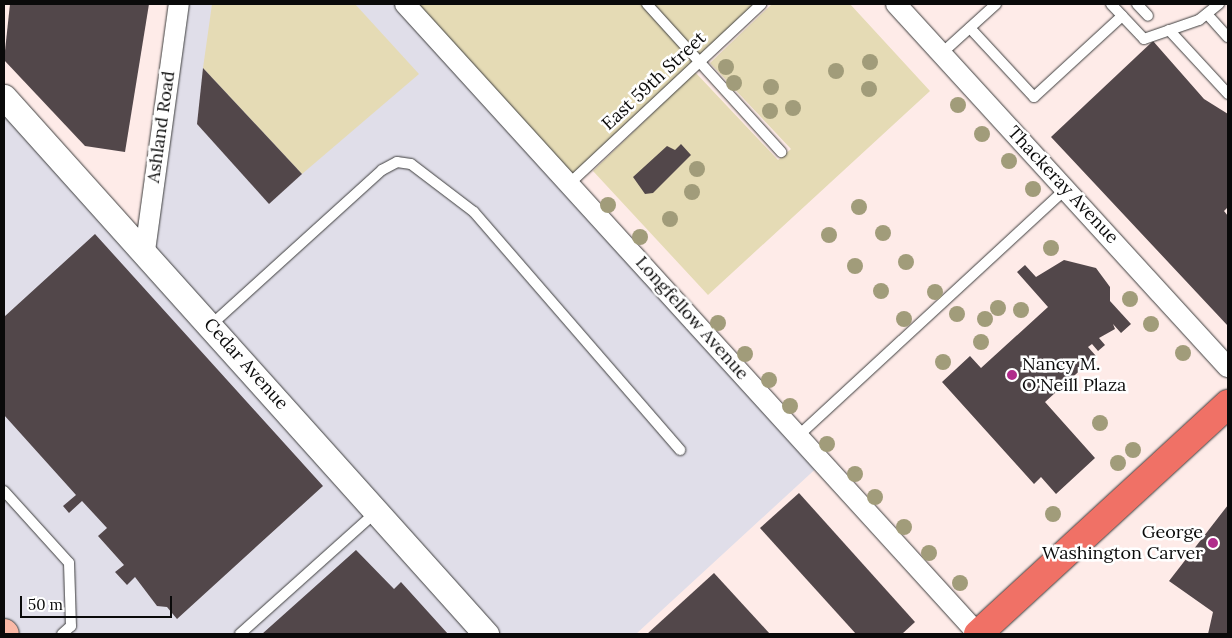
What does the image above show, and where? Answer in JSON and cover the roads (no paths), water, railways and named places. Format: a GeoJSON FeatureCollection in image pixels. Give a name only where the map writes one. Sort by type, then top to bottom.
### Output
{"type":"FeatureCollection","features":[{"type":"Feature","properties":{"kind":"main road"},"geometry":{"type":"LineString","coordinates":[[978,634],[1228,404]]}},
{"type":"Feature","properties":{"kind":"street","name":"Ashland Road"},"geometry":{"type":"LineString","coordinates":[[144,251],[179,4]]}},
{"type":"Feature","properties":{"kind":"street","name":"Longfellow Avenue"},"geometry":{"type":"LineString","coordinates":[[405,4],[570,183],[978,634]]}},
{"type":"Feature","properties":{"kind":"street","name":"Thackeray Avenue"},"geometry":{"type":"LineString","coordinates":[[896,4],[1067,188],[1228,367]]}},
{"type":"Feature","properties":{"kind":"street","name":"Cedar Avenue"},"geometry":{"type":"LineString","coordinates":[[4,97],[211,325],[486,634]]}},
{"type":"Feature","properties":{"kind":"lane"},"geometry":{"type":"LineString","coordinates":[[646,4],[781,152]]}},
{"type":"Feature","properties":{"kind":"lane","name":"East 59th Street"},"geometry":{"type":"LineString","coordinates":[[570,183],[761,4]]}},
{"type":"Feature","properties":{"kind":"lane"},"geometry":{"type":"LineString","coordinates":[[942,53],[996,4]]}},
{"type":"Feature","properties":{"kind":"lane"},"geometry":{"type":"LineString","coordinates":[[1111,4],[1144,39],[1207,14],[1219,4]]}},
{"type":"Feature","properties":{"kind":"lane"},"geometry":{"type":"LineString","coordinates":[[1137,4],[1148,16]]}},
{"type":"Feature","properties":{"kind":"lane"},"geometry":{"type":"LineString","coordinates":[[1207,14],[1228,36]]}},
{"type":"Feature","properties":{"kind":"lane"},"geometry":{"type":"LineString","coordinates":[[970,28],[1034,97],[1122,16]]}},
{"type":"Feature","properties":{"kind":"lane"},"geometry":{"type":"LineString","coordinates":[[1169,30],[1228,94]]}},
{"type":"Feature","properties":{"kind":"lane"},"geometry":{"type":"LineString","coordinates":[[211,325],[382,170],[397,162],[411,164],[474,212],[680,450]]}},
{"type":"Feature","properties":{"kind":"lane"},"geometry":{"type":"LineString","coordinates":[[798,436],[1067,188]]}},
{"type":"Feature","properties":{"kind":"lane"},"geometry":{"type":"LineString","coordinates":[[4,490],[69,562],[72,626],[62,634]]}},
{"type":"Feature","properties":{"kind":"lane"},"geometry":{"type":"LineString","coordinates":[[240,634],[377,511]]}},
{"type":"Feature","properties":{"kind":"place","name":"Nancy M. O'Neill Plaza"},"geometry":{"type":"Point","coordinates":[1012,375]}},
{"type":"Feature","properties":{"kind":"place","name":"George Washington Carver"},"geometry":{"type":"Point","coordinates":[1213,543]}}]}
